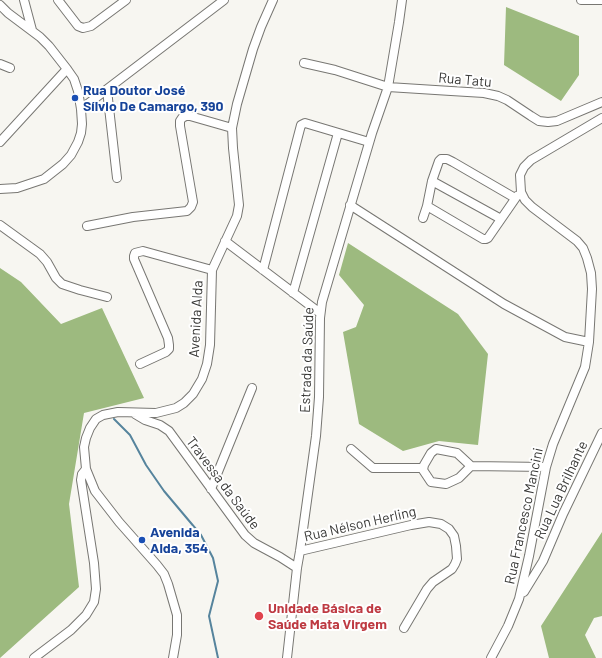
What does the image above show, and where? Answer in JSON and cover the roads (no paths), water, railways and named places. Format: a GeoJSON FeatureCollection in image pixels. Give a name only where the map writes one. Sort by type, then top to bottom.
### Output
{"type":"FeatureCollection","features":[{"type":"Feature","properties":{"kind":"street"},"geometry":{"type":"LineString","coordinates":[[24,0],[32,30]]}},
{"type":"Feature","properties":{"kind":"street"},"geometry":{"type":"LineString","coordinates":[[58,0],[78,26],[82,28],[91,26],[126,0]]}},
{"type":"Feature","properties":{"kind":"street"},"geometry":{"type":"LineString","coordinates":[[81,109],[224,0]]}},
{"type":"Feature","properties":{"kind":"street","name":"Avenida Alda"},"geometry":{"type":"LineString","coordinates":[[173,658],[177,635],[177,615],[166,579],[157,565],[99,498],[90,482],[86,469],[84,452],[86,438],[96,419],[111,412],[156,413],[176,408],[184,403],[193,394],[202,380],[207,364],[210,345],[212,270],[237,216],[239,205],[232,128],[237,104],[253,49],[273,0]]}},
{"type":"Feature","properties":{"kind":"street","name":"Estrada da Saúde"},"geometry":{"type":"LineString","coordinates":[[287,658],[297,568],[316,436],[320,313],[325,288],[369,142],[388,87],[400,22],[402,0]]}},
{"type":"Feature","properties":{"kind":"street"},"geometry":{"type":"LineString","coordinates":[[581,0],[602,0]]}},
{"type":"Feature","properties":{"kind":"street"},"geometry":{"type":"LineString","coordinates":[[0,5],[8,13],[32,30],[49,46],[67,69],[74,79],[81,109],[81,133],[71,155],[63,164],[44,179],[17,188],[0,189]]}},
{"type":"Feature","properties":{"kind":"street","name":"Rua Tatu"},"geometry":{"type":"LineString","coordinates":[[304,63],[335,70],[388,87],[484,93],[498,96],[507,100],[539,121],[557,121],[602,102]]}},
{"type":"Feature","properties":{"kind":"street"},"geometry":{"type":"LineString","coordinates":[[0,64],[10,68]]}},
{"type":"Feature","properties":{"kind":"street"},"geometry":{"type":"LineString","coordinates":[[0,142],[67,69]]}},
{"type":"Feature","properties":{"kind":"street"},"geometry":{"type":"LineString","coordinates":[[107,90],[117,178]]}},
{"type":"Feature","properties":{"kind":"street"},"geometry":{"type":"LineString","coordinates":[[86,226],[133,217],[187,211],[193,202],[180,121],[186,116],[190,116],[232,128]]}},
{"type":"Feature","properties":{"kind":"street"},"geometry":{"type":"LineString","coordinates":[[427,206],[483,239],[488,238],[514,198],[521,192],[520,175],[524,167],[531,160],[602,118]]}},
{"type":"Feature","properties":{"kind":"street"},"geometry":{"type":"LineString","coordinates":[[262,270],[301,125],[305,123],[369,142]]}},
{"type":"Feature","properties":{"kind":"street"},"geometry":{"type":"LineString","coordinates":[[293,293],[338,133]]}},
{"type":"Feature","properties":{"kind":"street"},"geometry":{"type":"LineString","coordinates":[[424,218],[432,181],[441,159],[447,159],[514,198]]}},
{"type":"Feature","properties":{"kind":"street"},"geometry":{"type":"LineString","coordinates":[[432,181],[501,219]]}},
{"type":"Feature","properties":{"kind":"street","name":"Rua Francesco Mancini"},"geometry":{"type":"LineString","coordinates":[[491,658],[508,626],[519,599],[546,467],[553,444],[585,367],[589,342],[592,289],[591,273],[583,248],[577,241],[532,207],[521,192]]}},
{"type":"Feature","properties":{"kind":"street"},"geometry":{"type":"LineString","coordinates":[[350,205],[504,304],[565,337],[589,342]]}},
{"type":"Feature","properties":{"kind":"street"},"geometry":{"type":"LineString","coordinates":[[0,226],[40,254],[47,262],[56,278],[62,284],[107,297]]}},
{"type":"Feature","properties":{"kind":"street"},"geometry":{"type":"LineString","coordinates":[[225,242],[320,313]]}},
{"type":"Feature","properties":{"kind":"street"},"geometry":{"type":"LineString","coordinates":[[140,364],[166,352],[169,349],[169,344],[168,338],[134,259],[135,253],[143,251],[212,270]]}},
{"type":"Feature","properties":{"kind":"street"},"geometry":{"type":"LineString","coordinates":[[211,489],[252,388]]}},
{"type":"Feature","properties":{"kind":"street","name":"Travessa da Saúde"},"geometry":{"type":"LineString","coordinates":[[132,412],[137,416],[164,427],[244,535],[254,543],[297,568]]}},
{"type":"Feature","properties":{"kind":"street","name":"Rua Lua Brilhante"},"geometry":{"type":"LineString","coordinates":[[519,599],[543,561],[563,514],[602,433]]}},
{"type":"Feature","properties":{"kind":"street"},"geometry":{"type":"LineString","coordinates":[[351,449],[373,468],[424,468]]}},
{"type":"Feature","properties":{"kind":"street"},"geometry":{"type":"LineString","coordinates":[[471,466],[459,478],[446,484],[431,482],[423,470],[431,453],[436,449],[457,453],[471,466],[546,467]]}},
{"type":"Feature","properties":{"kind":"street"},"geometry":{"type":"LineString","coordinates":[[34,658],[71,630],[86,615],[94,602],[96,589],[94,563],[81,480],[82,474],[86,469]]}},
{"type":"Feature","properties":{"kind":"street","name":"Rua Nélson Herling"},"geometry":{"type":"LineString","coordinates":[[300,551],[428,522],[441,524],[449,529],[454,536],[456,546],[457,559],[455,564],[452,569],[433,582],[427,589],[404,628]]}},
{"type":"Feature","properties":{"kind":"waterway"},"geometry":{"type":"LineString","coordinates":[[114,419],[130,435],[146,465],[164,491],[201,535],[213,558],[218,581],[209,616],[218,658]]}},
{"type":"Feature","properties":{"kind":"place","name":"Rua Doutor José Sílvio De Camargo, 390"},"geometry":{"type":"Point","coordinates":[75,98]}},
{"type":"Feature","properties":{"kind":"place","name":"Avenida Alda, 354"},"geometry":{"type":"Point","coordinates":[142,540]}},
{"type":"Feature","properties":{"kind":"place","name":"Unidade Básica de Saúde Mata Virgem"},"geometry":{"type":"Point","coordinates":[259,616]}}]}
